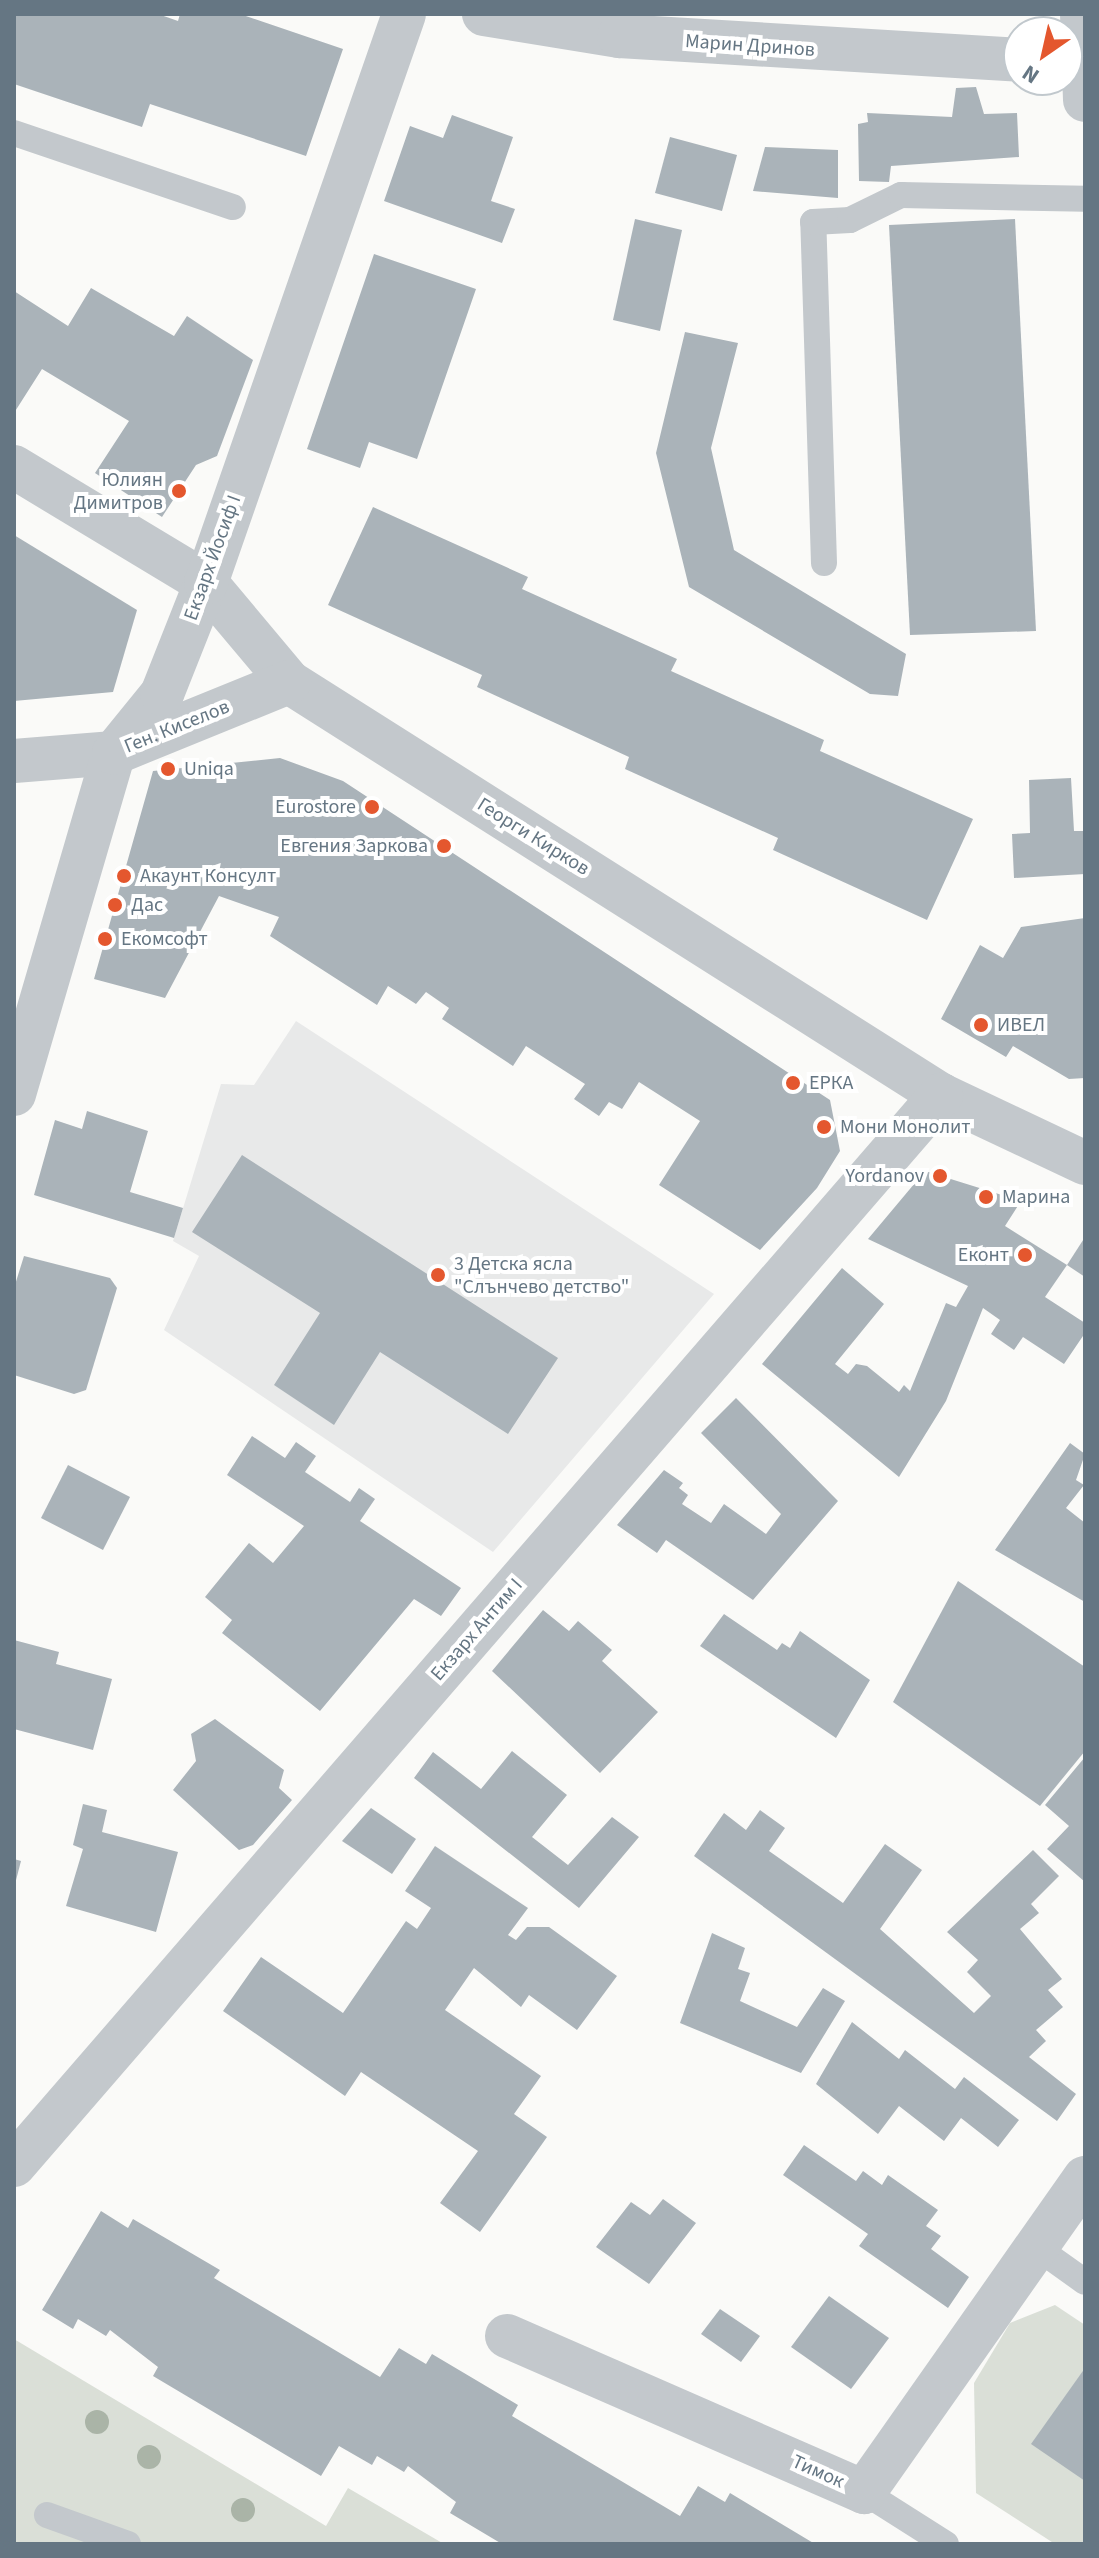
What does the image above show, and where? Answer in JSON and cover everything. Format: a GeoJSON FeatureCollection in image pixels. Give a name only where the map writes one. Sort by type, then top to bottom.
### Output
{"type":"FeatureCollection","features":[{"type":"Feature","properties":{"kind":"street","name":"Екзарх Йосиф I"},"geometry":{"type":"LineString","coordinates":[[14,1094],[114,753],[162,694],[206,583],[404,14]]}},
{"type":"Feature","properties":{"kind":"street","name":"Марин Дринов"},"geometry":{"type":"LineString","coordinates":[[484,14],[619,36],[1003,59]]}},
{"type":"Feature","properties":{"kind":"street","name":"Георги Кирков"},"geometry":{"type":"LineString","coordinates":[[14,467],[206,583],[289,682],[941,1095],[1085,1163]]}},
{"type":"Feature","properties":{"kind":"street","name":"Ген. Киселов"},"geometry":{"type":"LineString","coordinates":[[14,761],[114,753],[289,682]]}},
{"type":"Feature","properties":{"kind":"street","name":"Екзарх Антим I"},"geometry":{"type":"LineString","coordinates":[[14,2165],[941,1095]]}},
{"type":"Feature","properties":{"kind":"street","name":"Тимок"},"geometry":{"type":"LineString","coordinates":[[507,2336],[864,2492],[1085,2178]]}},
{"type":"Feature","properties":{"kind":"lane"},"geometry":{"type":"LineString","coordinates":[[14,133],[233,207]]}},
{"type":"Feature","properties":{"kind":"lane"},"geometry":{"type":"LineString","coordinates":[[824,563],[813,222],[850,220],[901,195],[1085,199]]}},
{"type":"Feature","properties":{"kind":"lane"},"geometry":{"type":"LineString","coordinates":[[1036,2247],[1085,2282]]}},
{"type":"Feature","properties":{"kind":"lane"},"geometry":{"type":"LineString","coordinates":[[864,2492],[946,2544]]}},
{"type":"Feature","properties":{"kind":"lane"},"geometry":{"type":"LineString","coordinates":[[47,2515],[128,2544]]}},
{"type":"Feature","properties":{"kind":"shaded area","name":"3 Детска ясла \"Слънчево детство\""},"geometry":{"type":"Polygon","coordinates":[[[296,1021],[714,1294],[493,1552],[164,1330],[199,1256],[173,1241],[221,1084],[254,1085],[296,1021]]]}},
{"type":"Feature","properties":{"kind":"shaded area"},"geometry":{"type":"Polygon","coordinates":[[[1055,2305],[1085,2325],[1085,2544],[1055,2544],[976,2493],[974,2383],[1010,2323],[1055,2305]]]}},
{"type":"Feature","properties":{"kind":"shaded area"},"geometry":{"type":"Polygon","coordinates":[[[14,2339],[326,2526],[348,2488],[444,2544],[14,2544],[14,2339]]]}},
{"type":"Feature","properties":{"kind":"building"},"geometry":{"type":"Polygon","coordinates":[[[14,14],[158,14],[178,21],[180,14],[240,14],[343,49],[306,156],[150,104],[142,127],[14,84],[14,14]]]}},
{"type":"Feature","properties":{"kind":"building"},"geometry":{"type":"Polygon","coordinates":[[[976,87],[984,114],[1017,113],[1019,157],[891,166],[889,182],[859,181],[858,124],[868,122],[867,113],[952,117],[956,88],[976,87]]]}},
{"type":"Feature","properties":{"kind":"building"},"geometry":{"type":"Polygon","coordinates":[[[452,115],[513,137],[491,201],[515,209],[502,243],[384,201],[410,126],[443,138],[452,115]]]}},
{"type":"Feature","properties":{"kind":"building"},"geometry":{"type":"Polygon","coordinates":[[[670,137],[737,155],[722,211],[655,193],[670,137]]]}},
{"type":"Feature","properties":{"kind":"building"},"geometry":{"type":"Polygon","coordinates":[[[765,147],[838,150],[838,198],[753,191],[765,147]]]}},
{"type":"Feature","properties":{"kind":"building"},"geometry":{"type":"Polygon","coordinates":[[[635,219],[682,230],[660,331],[613,320],[635,219]]]}},
{"type":"Feature","properties":{"kind":"building"},"geometry":{"type":"Polygon","coordinates":[[[1015,219],[1036,631],[910,635],[889,225],[1015,219]]]}},
{"type":"Feature","properties":{"kind":"building"},"geometry":{"type":"Polygon","coordinates":[[[374,254],[476,289],[417,459],[369,442],[360,468],[307,449],[374,254]]]}},
{"type":"Feature","properties":{"kind":"building"},"geometry":{"type":"Polygon","coordinates":[[[91,288],[174,336],[187,316],[253,360],[217,456],[196,465],[162,517],[95,473],[129,421],[42,369],[14,413],[14,291],[68,326],[91,288]]]}},
{"type":"Feature","properties":{"kind":"building"},"geometry":{"type":"Polygon","coordinates":[[[685,332],[738,343],[711,448],[734,550],[906,654],[898,696],[870,694],[689,587],[656,453],[685,332]]]}},
{"type":"Feature","properties":{"kind":"building"},"geometry":{"type":"Polygon","coordinates":[[[373,507],[528,577],[522,589],[677,659],[671,671],[824,740],[820,751],[973,819],[927,920],[773,850],[778,838],[625,769],[629,757],[477,687],[482,675],[328,605],[373,507]]]}},
{"type":"Feature","properties":{"kind":"building"},"geometry":{"type":"Polygon","coordinates":[[[14,535],[137,610],[113,692],[14,701],[14,535]]]}},
{"type":"Feature","properties":{"kind":"building"},"geometry":{"type":"Polygon","coordinates":[[[280,758],[343,781],[830,1100],[840,1151],[817,1188],[760,1250],[659,1185],[700,1121],[639,1082],[622,1109],[609,1102],[599,1116],[574,1099],[585,1084],[526,1046],[513,1066],[442,1019],[449,1008],[426,992],[416,1004],[388,986],[377,1005],[270,936],[279,917],[219,896],[165,998],[94,979],[153,771],[280,758]]]}},
{"type":"Feature","properties":{"kind":"building"},"geometry":{"type":"Polygon","coordinates":[[[1071,778],[1074,831],[1085,831],[1085,874],[1014,878],[1012,834],[1030,833],[1029,780],[1071,778]]]}},
{"type":"Feature","properties":{"kind":"building"},"geometry":{"type":"Polygon","coordinates":[[[1085,918],[1085,1078],[1069,1079],[1013,1046],[1006,1057],[941,1019],[980,945],[1003,958],[1021,927],[1085,918]]]}},
{"type":"Feature","properties":{"kind":"building"},"geometry":{"type":"Polygon","coordinates":[[[87,1111],[148,1131],[130,1192],[183,1208],[174,1238],[34,1195],[55,1120],[82,1129],[87,1111]]]}},
{"type":"Feature","properties":{"kind":"building"},"geometry":{"type":"Polygon","coordinates":[[[242,1155],[558,1358],[508,1434],[380,1352],[334,1425],[274,1385],[320,1313],[192,1232],[242,1155]]]}},
{"type":"Feature","properties":{"kind":"building"},"geometry":{"type":"Polygon","coordinates":[[[925,1171],[1021,1201],[1005,1226],[1067,1265],[1045,1297],[1085,1323],[1085,1333],[1064,1364],[1023,1337],[1014,1350],[991,1334],[1000,1320],[983,1308],[946,1401],[899,1477],[762,1364],[842,1268],[884,1304],[835,1364],[848,1374],[856,1364],[867,1366],[899,1392],[904,1385],[910,1391],[946,1303],[956,1307],[968,1286],[868,1239],[925,1171]]]}},
{"type":"Feature","properties":{"kind":"building"},"geometry":{"type":"Polygon","coordinates":[[[1085,1237],[1085,1277],[1067,1265],[1085,1237]]]}},
{"type":"Feature","properties":{"kind":"building"},"geometry":{"type":"Polygon","coordinates":[[[24,1256],[110,1278],[117,1288],[86,1390],[74,1394],[14,1375],[14,1288],[24,1256]]]}},
{"type":"Feature","properties":{"kind":"building"},"geometry":{"type":"Polygon","coordinates":[[[736,1398],[838,1501],[753,1600],[666,1540],[657,1553],[617,1525],[664,1470],[683,1483],[679,1488],[688,1495],[682,1504],[711,1523],[724,1504],[766,1534],[781,1514],[701,1433],[736,1398]]]}},
{"type":"Feature","properties":{"kind":"building"},"geometry":{"type":"Polygon","coordinates":[[[252,1436],[285,1458],[296,1442],[316,1456],[305,1472],[350,1502],[359,1488],[375,1499],[360,1521],[461,1588],[441,1616],[414,1599],[320,1711],[222,1633],[232,1620],[205,1597],[249,1543],[273,1563],[304,1526],[227,1475],[252,1436]]]}},
{"type":"Feature","properties":{"kind":"building"},"geometry":{"type":"Polygon","coordinates":[[[1070,1443],[1085,1454],[1076,1480],[1084,1485],[1066,1508],[1085,1523],[1085,1602],[995,1550],[1070,1443]]]}},
{"type":"Feature","properties":{"kind":"building"},"geometry":{"type":"Polygon","coordinates":[[[68,1465],[130,1497],[103,1550],[41,1518],[68,1465]]]}},
{"type":"Feature","properties":{"kind":"building"},"geometry":{"type":"Polygon","coordinates":[[[958,1581],[1085,1667],[1085,1751],[1040,1806],[893,1702],[958,1581]]]}},
{"type":"Feature","properties":{"kind":"building"},"geometry":{"type":"Polygon","coordinates":[[[543,1610],[569,1631],[578,1621],[612,1650],[602,1661],[658,1712],[600,1773],[492,1671],[543,1610]]]}},
{"type":"Feature","properties":{"kind":"building"},"geometry":{"type":"Polygon","coordinates":[[[724,1614],[777,1650],[782,1643],[790,1648],[800,1631],[870,1680],[836,1738],[700,1646],[724,1614]]]}},
{"type":"Feature","properties":{"kind":"building"},"geometry":{"type":"Polygon","coordinates":[[[14,1640],[59,1652],[56,1664],[112,1679],[93,1750],[14,1729],[14,1640]]]}},
{"type":"Feature","properties":{"kind":"building"},"geometry":{"type":"Polygon","coordinates":[[[215,1719],[284,1770],[279,1788],[292,1800],[253,1845],[239,1850],[173,1790],[196,1761],[191,1734],[215,1719]]]}},
{"type":"Feature","properties":{"kind":"building"},"geometry":{"type":"Polygon","coordinates":[[[512,1751],[567,1795],[532,1837],[568,1865],[612,1817],[639,1837],[579,1908],[414,1778],[433,1752],[481,1789],[512,1751]]]}},
{"type":"Feature","properties":{"kind":"building"},"geometry":{"type":"Polygon","coordinates":[[[1085,1757],[1085,1882],[1047,1849],[1069,1826],[1045,1805],[1085,1757]]]}},
{"type":"Feature","properties":{"kind":"building"},"geometry":{"type":"Polygon","coordinates":[[[83,1804],[107,1810],[102,1832],[178,1852],[156,1932],[66,1906],[83,1849],[73,1845],[83,1804]]]}},
{"type":"Feature","properties":{"kind":"building"},"geometry":{"type":"Polygon","coordinates":[[[371,1808],[416,1839],[392,1874],[342,1841],[371,1808]]]}},
{"type":"Feature","properties":{"kind":"building"},"geometry":{"type":"Polygon","coordinates":[[[760,1810],[785,1828],[769,1851],[843,1903],[885,1844],[922,1870],[880,1929],[974,2013],[991,1996],[967,1972],[978,1960],[947,1932],[1033,1850],[1059,1876],[1031,1904],[1039,1913],[1020,1929],[1062,1979],[1048,1990],[1063,2007],[1036,2030],[1046,2041],[1029,2057],[1076,2094],[1057,2121],[694,1856],[724,1813],[746,1830],[760,1810]]]}},
{"type":"Feature","properties":{"kind":"building"},"geometry":{"type":"Polygon","coordinates":[[[435,1846],[528,1908],[508,1935],[516,1940],[527,1927],[549,1927],[617,1976],[577,2030],[529,1995],[521,2007],[474,1968],[445,2010],[541,2076],[514,2114],[547,2137],[480,2232],[440,2203],[478,2151],[361,2072],[345,2096],[223,2011],[261,1957],[343,2013],[406,1921],[417,1929],[431,1908],[405,1891],[435,1846]]]}},
{"type":"Feature","properties":{"kind":"building"},"geometry":{"type":"Polygon","coordinates":[[[14,1859],[21,1861],[15,1884],[14,1884],[14,1859]]]}},
{"type":"Feature","properties":{"kind":"building"},"geometry":{"type":"Polygon","coordinates":[[[712,1933],[745,1948],[738,1969],[750,1973],[740,2001],[797,2027],[823,1988],[845,2001],[801,2073],[680,2023],[712,1933]]]}},
{"type":"Feature","properties":{"kind":"building"},"geometry":{"type":"Polygon","coordinates":[[[852,2022],[899,2059],[905,2050],[955,2089],[964,2077],[1019,2120],[998,2147],[961,2118],[944,2141],[899,2106],[878,2134],[816,2084],[852,2022]]]}},
{"type":"Feature","properties":{"kind":"building"},"geometry":{"type":"Polygon","coordinates":[[[804,2145],[856,2181],[863,2171],[882,2185],[888,2175],[938,2210],[926,2226],[941,2236],[931,2249],[969,2277],[948,2308],[859,2246],[868,2234],[783,2175],[804,2145]]]}},
{"type":"Feature","properties":{"kind":"building"},"geometry":{"type":"Polygon","coordinates":[[[663,2199],[696,2223],[649,2284],[596,2247],[631,2202],[650,2215],[663,2199]]]}},
{"type":"Feature","properties":{"kind":"building"},"geometry":{"type":"Polygon","coordinates":[[[101,2211],[128,2228],[133,2219],[220,2270],[214,2278],[380,2377],[399,2348],[426,2364],[432,2354],[518,2405],[512,2416],[680,2516],[698,2486],[725,2502],[730,2493],[815,2544],[502,2544],[450,2513],[456,2502],[408,2466],[404,2472],[377,2456],[372,2465],[339,2446],[321,2476],[153,2376],[158,2367],[110,2330],[106,2336],[78,2319],[73,2329],[42,2310],[101,2211]]]}},
{"type":"Feature","properties":{"kind":"building"},"geometry":{"type":"Polygon","coordinates":[[[829,2296],[889,2338],[851,2389],[791,2347],[829,2296]]]}},
{"type":"Feature","properties":{"kind":"building"},"geometry":{"type":"Polygon","coordinates":[[[720,2309],[760,2336],[741,2362],[701,2334],[720,2309]]]}},
{"type":"Feature","properties":{"kind":"building"},"geometry":{"type":"Polygon","coordinates":[[[1085,2368],[1085,2481],[1031,2444],[1085,2368]]]}},
{"type":"Feature","properties":{"kind":"place","name":"Юлиян Димитров"},"geometry":{"type":"Point","coordinates":[179,491]}},
{"type":"Feature","properties":{"kind":"place","name":"Uniqa"},"geometry":{"type":"Point","coordinates":[168,769]}},
{"type":"Feature","properties":{"kind":"place","name":"Eurostore"},"geometry":{"type":"Point","coordinates":[372,807]}},
{"type":"Feature","properties":{"kind":"place","name":"Евгения Заркова"},"geometry":{"type":"Point","coordinates":[444,846]}},
{"type":"Feature","properties":{"kind":"place","name":"Акаунт Консулт"},"geometry":{"type":"Point","coordinates":[124,876]}},
{"type":"Feature","properties":{"kind":"place","name":"Дас"},"geometry":{"type":"Point","coordinates":[115,905]}},
{"type":"Feature","properties":{"kind":"place","name":"Екомсофт"},"geometry":{"type":"Point","coordinates":[105,939]}},
{"type":"Feature","properties":{"kind":"place","name":"ИВЕЛ"},"geometry":{"type":"Point","coordinates":[981,1025]}},
{"type":"Feature","properties":{"kind":"place","name":"ЕРКА"},"geometry":{"type":"Point","coordinates":[793,1083]}},
{"type":"Feature","properties":{"kind":"place","name":"Мони Монолит"},"geometry":{"type":"Point","coordinates":[824,1127]}},
{"type":"Feature","properties":{"kind":"place","name":"Yordanov"},"geometry":{"type":"Point","coordinates":[940,1176]}},
{"type":"Feature","properties":{"kind":"place","name":"Марина"},"geometry":{"type":"Point","coordinates":[986,1197]}},
{"type":"Feature","properties":{"kind":"place","name":"Еконт"},"geometry":{"type":"Point","coordinates":[1025,1255]}},
{"type":"Feature","properties":{"kind":"place","name":"3 Детска ясла \"Слънчево детство\""},"geometry":{"type":"Point","coordinates":[438,1275]}}]}
